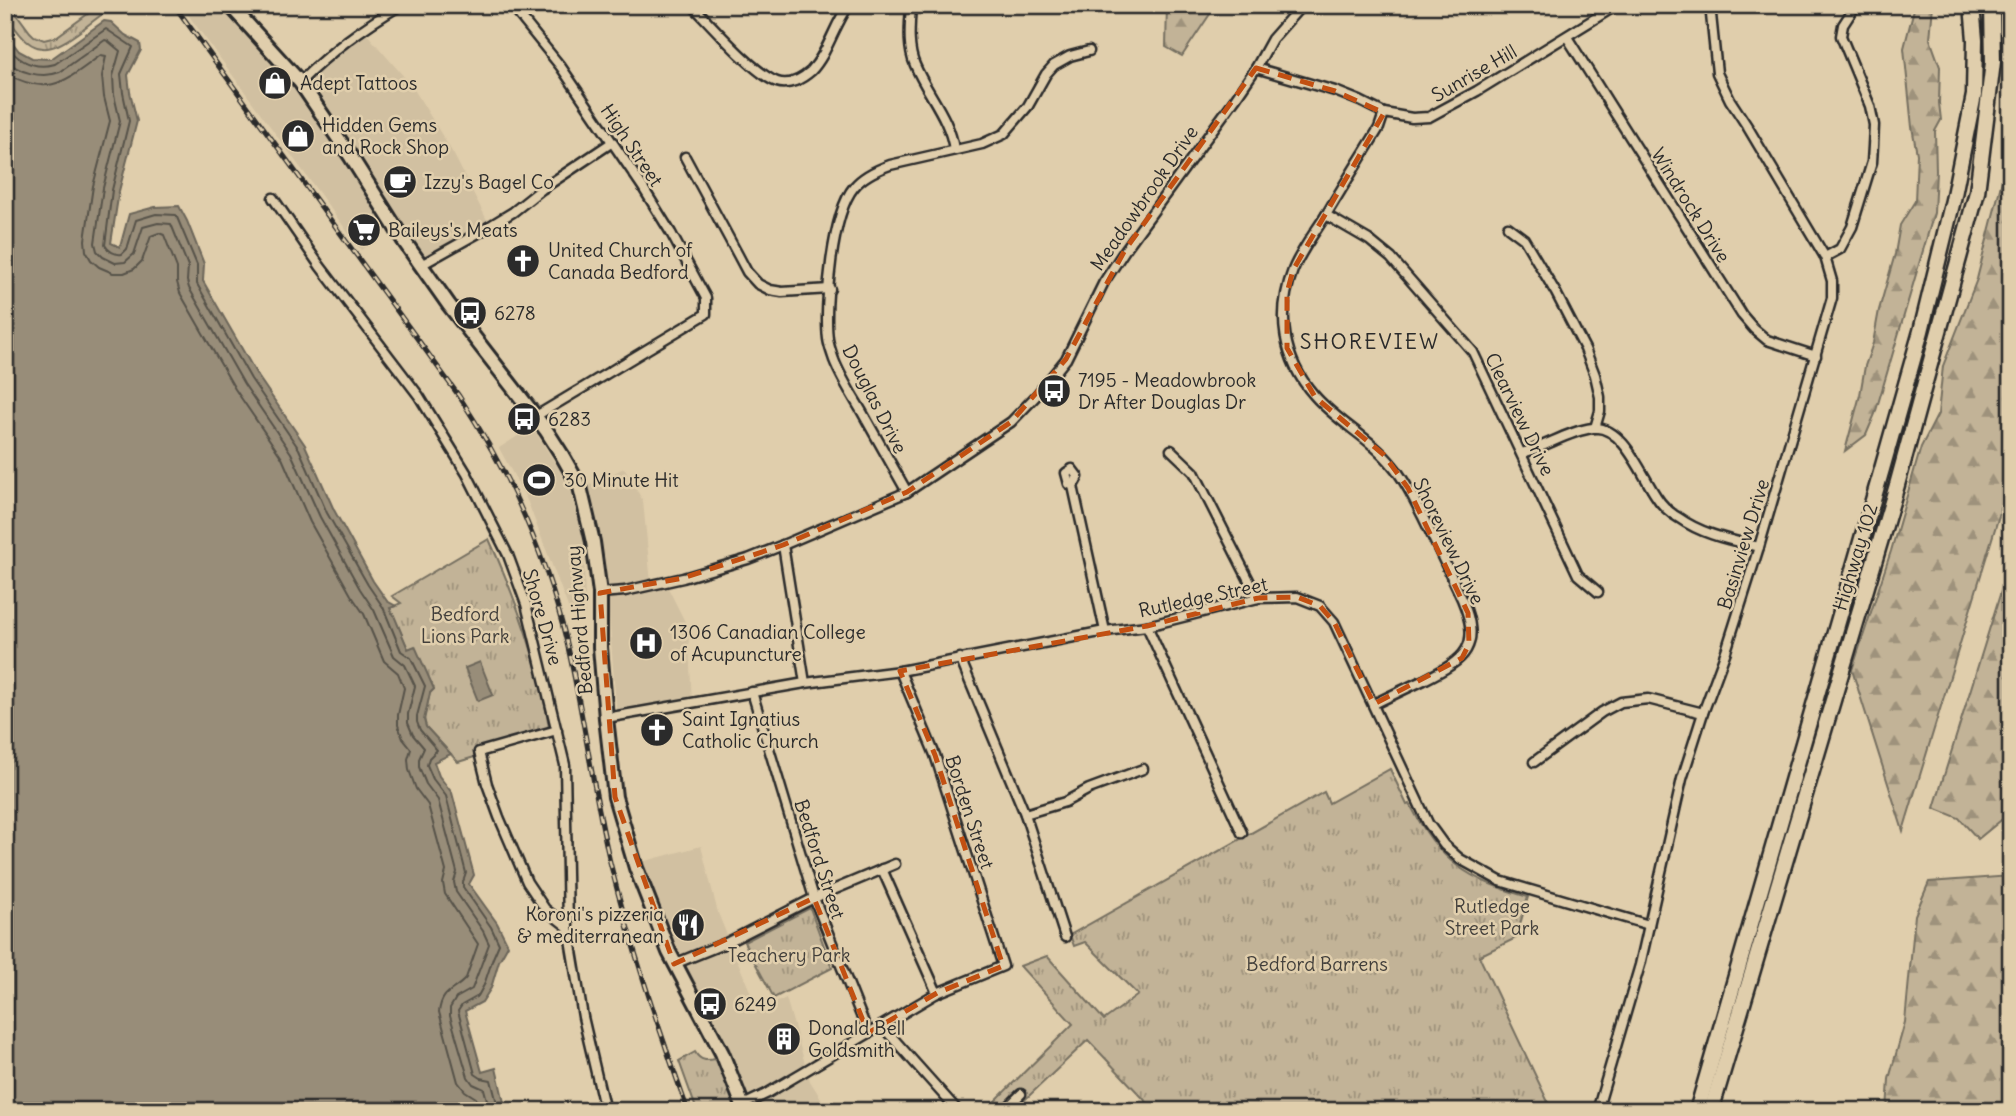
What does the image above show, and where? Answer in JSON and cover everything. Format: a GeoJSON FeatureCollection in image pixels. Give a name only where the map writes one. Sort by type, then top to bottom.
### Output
{"type":"FeatureCollection","features":[{"type":"Feature","properties":{"kind":"highway","name":"Highway 102"},"geometry":{"type":"LineString","coordinates":[[1697,1111],[1921,331],[1954,200],[1973,95],[1975,40],[1972,5]]}},
{"type":"Feature","properties":{"kind":"highway","name":"Highway 102"},"geometry":{"type":"LineString","coordinates":[[1711,1111],[1893,498],[1977,192],[1993,62],[1992,5]]}},
{"type":"Feature","properties":{"kind":"main road","name":"Bedford Highway"},"geometry":{"type":"LineString","coordinates":[[230,5],[300,82],[325,116],[421,265],[536,416],[580,487],[593,542],[600,593],[600,647],[615,797],[645,891],[674,964],[722,1052],[744,1108]]}},
{"type":"Feature","properties":{"kind":"street"},"geometry":{"type":"LineString","coordinates":[[300,82],[347,40],[401,5]]}},
{"type":"Feature","properties":{"kind":"street","name":"High Street"},"geometry":{"type":"LineString","coordinates":[[511,5],[561,67],[642,186],[706,298],[706,314],[536,416]]}},
{"type":"Feature","properties":{"kind":"street"},"geometry":{"type":"LineString","coordinates":[[692,5],[742,56],[766,77],[779,83],[795,82],[811,70],[849,5]]}},
{"type":"Feature","properties":{"kind":"street"},"geometry":{"type":"LineString","coordinates":[[912,5],[911,45],[914,64],[952,135],[954,150]]}},
{"type":"Feature","properties":{"kind":"street","name":"Meadowbrook Drive"},"geometry":{"type":"LineString","coordinates":[[600,593],[625,591],[683,578],[748,559],[783,545],[907,492],[1011,422],[1066,359],[1104,282],[1125,250],[1235,99],[1272,39],[1303,5]]}},
{"type":"Feature","properties":{"kind":"street","name":"Sunrise Hill"},"geometry":{"type":"LineString","coordinates":[[1256,68],[1335,91],[1384,113],[1402,117],[1429,117],[1477,91],[1617,5]]}},
{"type":"Feature","properties":{"kind":"street","name":"Basinview Drive"},"geometry":{"type":"LineString","coordinates":[[1597,1111],[1633,991],[1682,779],[1727,651],[1832,298],[1832,281],[1825,257],[1717,74],[1710,5]]}},
{"type":"Feature","properties":{"kind":"street"},"geometry":{"type":"LineString","coordinates":[[1825,257],[1840,249],[1847,239],[1872,162],[1874,125],[1870,106],[1841,36],[1843,25],[1856,5]]}},
{"type":"Feature","properties":{"kind":"street","name":"Windrock Drive"},"geometry":{"type":"LineString","coordinates":[[1567,37],[1742,315],[1767,340],[1816,356]]}},
{"type":"Feature","properties":{"kind":"street","name":"Douglas Drive"},"geometry":{"type":"LineString","coordinates":[[907,492],[834,360],[828,340],[830,289],[839,218],[846,200],[864,177],[890,165],[982,145],[1004,134],[1028,106],[1054,65],[1070,56],[1089,51]]}},
{"type":"Feature","properties":{"kind":"street","name":"Shoreview Drive"},"geometry":{"type":"LineString","coordinates":[[1374,704],[1448,668],[1462,658],[1469,644],[1468,613],[1408,488],[1396,469],[1384,455],[1315,397],[1297,372],[1287,348],[1285,331],[1287,293],[1293,270],[1306,244],[1379,128],[1384,113]]}},
{"type":"Feature","properties":{"kind":"street"},"geometry":{"type":"LineString","coordinates":[[421,265],[480,232],[611,143]]}},
{"type":"Feature","properties":{"kind":"street"},"geometry":{"type":"LineString","coordinates":[[685,157],[747,272],[758,284],[782,292],[830,289]]}},
{"type":"Feature","properties":{"kind":"street","name":"Shore Drive"},"geometry":{"type":"LineString","coordinates":[[273,198],[320,266],[419,396],[467,474],[508,555],[526,604],[565,765],[568,927],[583,1017],[605,1111]]}},
{"type":"Feature","properties":{"kind":"street","name":"Clearview Drive"},"geometry":{"type":"LineString","coordinates":[[1326,215],[1369,240],[1391,258],[1473,352],[1578,575],[1598,592]]}},
{"type":"Feature","properties":{"kind":"street"},"geometry":{"type":"LineString","coordinates":[[1508,227],[1524,239],[1585,349],[1600,397],[1600,411],[1595,428]]}},
{"type":"Feature","properties":{"kind":"street"},"geometry":{"type":"LineString","coordinates":[[1522,453],[1595,428],[1607,432],[1623,443],[1656,496],[1677,517],[1697,529],[1759,547]]}},
{"type":"Feature","properties":{"kind":"street"},"geometry":{"type":"LineString","coordinates":[[1171,450],[1194,471],[1258,598]]}},
{"type":"Feature","properties":{"kind":"street"},"geometry":{"type":"LineString","coordinates":[[1073,486],[1105,631]]}},
{"type":"Feature","properties":{"kind":"street"},"geometry":{"type":"LineString","coordinates":[[783,545],[805,683]]}},
{"type":"Feature","properties":{"kind":"street","name":"Rutledge Street"},"geometry":{"type":"LineString","coordinates":[[606,718],[805,683],[900,671],[1105,631],[1147,626],[1258,598],[1297,597],[1320,606],[1334,622],[1428,824],[1444,845],[1460,859],[1500,881],[1649,925]]}},
{"type":"Feature","properties":{"kind":"street"},"geometry":{"type":"LineString","coordinates":[[1147,626],[1242,833]]}},
{"type":"Feature","properties":{"kind":"street"},"geometry":{"type":"LineString","coordinates":[[960,658],[1025,814],[1065,937]]}},
{"type":"Feature","properties":{"kind":"street","name":"Borden Street"},"geometry":{"type":"LineString","coordinates":[[900,671],[935,755],[1003,966],[937,993]]}},
{"type":"Feature","properties":{"kind":"street","name":"Bedford Street"},"geometry":{"type":"LineString","coordinates":[[752,692],[814,898],[868,1033]]}},
{"type":"Feature","properties":{"kind":"street"},"geometry":{"type":"LineString","coordinates":[[1534,762],[1602,712],[1621,702],[1648,699],[1703,713]]}},
{"type":"Feature","properties":{"kind":"street"},"geometry":{"type":"LineString","coordinates":[[557,730],[479,752],[499,817],[527,882],[545,909],[568,927]]}},
{"type":"Feature","properties":{"kind":"street"},"geometry":{"type":"LineString","coordinates":[[1025,814],[1065,802],[1089,789],[1143,769]]}},
{"type":"Feature","properties":{"kind":"street"},"geometry":{"type":"LineString","coordinates":[[674,964],[726,943],[814,898],[895,864]]}},
{"type":"Feature","properties":{"kind":"street"},"geometry":{"type":"LineString","coordinates":[[744,1108],[937,993],[882,869]]}},
{"type":"Feature","properties":{"kind":"street"},"geometry":{"type":"LineString","coordinates":[[882,1026],[958,1111]]}},
{"type":"Feature","properties":{"kind":"street"},"geometry":{"type":"LineString","coordinates":[[1004,1111],[1021,1094]]}},
{"type":"Feature","properties":{"kind":"highlighted area"},"geometry":{"type":"Polygon","coordinates":[[[1256,68],[1335,91],[1384,113],[1293,270],[1287,293],[1287,348],[1315,397],[1384,455],[1408,488],[1468,613],[1469,644],[1462,658],[1374,704],[1334,622],[1320,606],[1297,597],[1258,598],[1147,626],[900,671],[935,755],[1003,966],[937,993],[868,1033],[814,898],[674,964],[615,797],[600,593],[683,578],[783,545],[907,492],[1011,422],[1066,359],[1125,250],[1256,68]]]}},
{"type":"Feature","properties":{"kind":"shaded area"},"geometry":{"type":"Polygon","coordinates":[[[181,5],[221,5],[291,81],[315,114],[387,230],[361,250],[181,5]]]}},
{"type":"Feature","properties":{"kind":"shaded area"},"geometry":{"type":"Polygon","coordinates":[[[359,25],[412,86],[454,155],[489,224],[426,269],[319,98],[300,75],[359,25]]]}},
{"type":"Feature","properties":{"kind":"shaded area"},"geometry":{"type":"Polygon","coordinates":[[[532,427],[559,469],[578,515],[584,544],[585,615],[570,612],[527,500],[499,448],[532,427]]]}},
{"type":"Feature","properties":{"kind":"shaded area"},"geometry":{"type":"Polygon","coordinates":[[[624,468],[643,501],[651,583],[664,580],[688,628],[692,702],[617,720],[609,614],[587,486],[624,468]]]}},
{"type":"Feature","properties":{"kind":"shaded area"},"geometry":{"type":"Polygon","coordinates":[[[701,846],[718,913],[758,1011],[786,998],[810,1081],[829,1111],[748,1111],[677,962],[638,863],[701,846]]]}},
{"type":"Feature","properties":{"kind":"green space"},"geometry":{"type":"Polygon","coordinates":[[[5,5],[10,5],[34,36],[44,40],[56,37],[100,5],[114,5],[67,40],[44,48],[36,47],[20,34],[8,17],[5,5]]]}},
{"type":"Feature","properties":{"kind":"green space"},"geometry":{"type":"Polygon","coordinates":[[[1167,5],[1216,5],[1182,56],[1166,47],[1167,5]]]}},
{"type":"Feature","properties":{"kind":"green space"},"geometry":{"type":"Polygon","coordinates":[[[1915,5],[1933,5],[1930,39],[1940,67],[1941,120],[1935,131],[1934,213],[1875,414],[1866,435],[1845,451],[1900,225],[1915,201],[1917,154],[1904,48],[1915,5]]]}},
{"type":"Feature","properties":{"kind":"green space"},"geometry":{"type":"Polygon","coordinates":[[[2011,145],[2011,476],[1903,831],[1852,670],[1921,447],[1938,414],[1943,366],[1977,279],[2011,145]]]}},
{"type":"Feature","properties":{"kind":"green space","name":"Bedford Lions Park"},"geometry":{"type":"Polygon","coordinates":[[[489,539],[527,635],[541,684],[550,734],[458,762],[426,727],[424,718],[430,693],[434,689],[414,647],[408,649],[390,608],[401,603],[392,596],[489,539]]]}},
{"type":"Feature","properties":{"kind":"green space"},"geometry":{"type":"Polygon","coordinates":[[[2011,559],[2011,812],[1978,839],[1959,818],[1934,808],[2011,559]]]}},
{"type":"Feature","properties":{"kind":"green space","name":"Bedford Barrens"},"geometry":{"type":"Polygon","coordinates":[[[1390,769],[1407,805],[1410,804],[1421,824],[1444,854],[1472,875],[1528,897],[1516,938],[1479,956],[1548,1102],[1545,1111],[1155,1111],[1088,1040],[1013,1111],[985,1111],[1073,1024],[1020,966],[1047,956],[1104,1020],[1138,995],[1085,942],[1074,946],[1070,935],[1324,792],[1329,803],[1390,769]]]}},
{"type":"Feature","properties":{"kind":"green space"},"geometry":{"type":"Polygon","coordinates":[[[2011,876],[2011,1111],[1887,1111],[1889,1079],[1905,1022],[1915,915],[1929,882],[2011,876]]]}},
{"type":"Feature","properties":{"kind":"green space","name":"Teachery Park"},"geometry":{"type":"Polygon","coordinates":[[[810,908],[832,968],[774,998],[744,942],[810,908]]]}},
{"type":"Feature","properties":{"kind":"green space"},"geometry":{"type":"Polygon","coordinates":[[[695,1052],[703,1059],[720,1058],[740,1111],[697,1111],[679,1061],[695,1052]]]}},
{"type":"Feature","properties":{"kind":"water"},"geometry":{"type":"Polygon","coordinates":[[[104,21],[111,22],[125,35],[140,43],[141,50],[128,75],[137,121],[119,191],[111,243],[120,247],[129,214],[155,207],[179,206],[204,264],[203,281],[257,375],[305,445],[334,510],[373,581],[387,601],[396,606],[390,608],[408,649],[415,646],[434,689],[430,693],[424,720],[426,727],[451,754],[434,762],[439,776],[452,793],[474,875],[469,884],[497,923],[508,945],[499,961],[491,988],[482,1002],[465,1011],[482,1072],[496,1068],[506,1111],[5,1111],[5,33],[19,51],[32,58],[51,59],[104,21]]]}},
{"type":"Feature","properties":{"kind":"water"},"geometry":{"type":"Polygon","coordinates":[[[480,662],[493,695],[478,701],[465,668],[480,662]]]}},
{"type":"Feature","properties":{"kind":"railway"},"geometry":{"type":"LineString","coordinates":[[174,5],[459,396],[510,484],[537,546],[558,610],[618,894],[646,988],[688,1111]]}},
{"type":"Feature","properties":{"kind":"place","name":"Adept Tattoos"},"geometry":{"type":"Point","coordinates":[275,83]}},
{"type":"Feature","properties":{"kind":"place","name":"Hidden Gems and Rock Shop"},"geometry":{"type":"Point","coordinates":[298,136]}},
{"type":"Feature","properties":{"kind":"place","name":"Izzy's Bagel Co"},"geometry":{"type":"Point","coordinates":[400,182]}},
{"type":"Feature","properties":{"kind":"place","name":"Baileys's Meats"},"geometry":{"type":"Point","coordinates":[364,230]}},
{"type":"Feature","properties":{"kind":"place","name":"United Church of Canada Bedford"},"geometry":{"type":"Point","coordinates":[523,261]}},
{"type":"Feature","properties":{"kind":"place","name":"6278"},"geometry":{"type":"Point","coordinates":[470,313]}},
{"type":"Feature","properties":{"kind":"place","name":"7195 - Meadowbrook Dr After Douglas Dr"},"geometry":{"type":"Point","coordinates":[1054,391]}},
{"type":"Feature","properties":{"kind":"place","name":"6283"},"geometry":{"type":"Point","coordinates":[524,419]}},
{"type":"Feature","properties":{"kind":"place","name":"30 Minute Hit"},"geometry":{"type":"Point","coordinates":[539,480]}},
{"type":"Feature","properties":{"kind":"place","name":"1306 Canadian College of Acupuncture"},"geometry":{"type":"Point","coordinates":[646,643]}},
{"type":"Feature","properties":{"kind":"place","name":"Saint Ignatius Catholic Church"},"geometry":{"type":"Point","coordinates":[657,730]}},
{"type":"Feature","properties":{"kind":"place","name":"Koroni's pizzeria & mediterranean"},"geometry":{"type":"Point","coordinates":[688,925]}},
{"type":"Feature","properties":{"kind":"place","name":"6249"},"geometry":{"type":"Point","coordinates":[710,1004]}},
{"type":"Feature","properties":{"kind":"place","name":"Donald Bell Goldsmith"},"geometry":{"type":"Point","coordinates":[784,1039]}},
{"type":"Feature","properties":{"kind":"district","name":"SHOREVIEW"},"geometry":{"type":"Point","coordinates":[1370,342]}},
{"type":"Feature","properties":{"kind":"park label","name":"Rutledge Street Park"},"geometry":{"type":"Point","coordinates":[1492,917]}}]}
